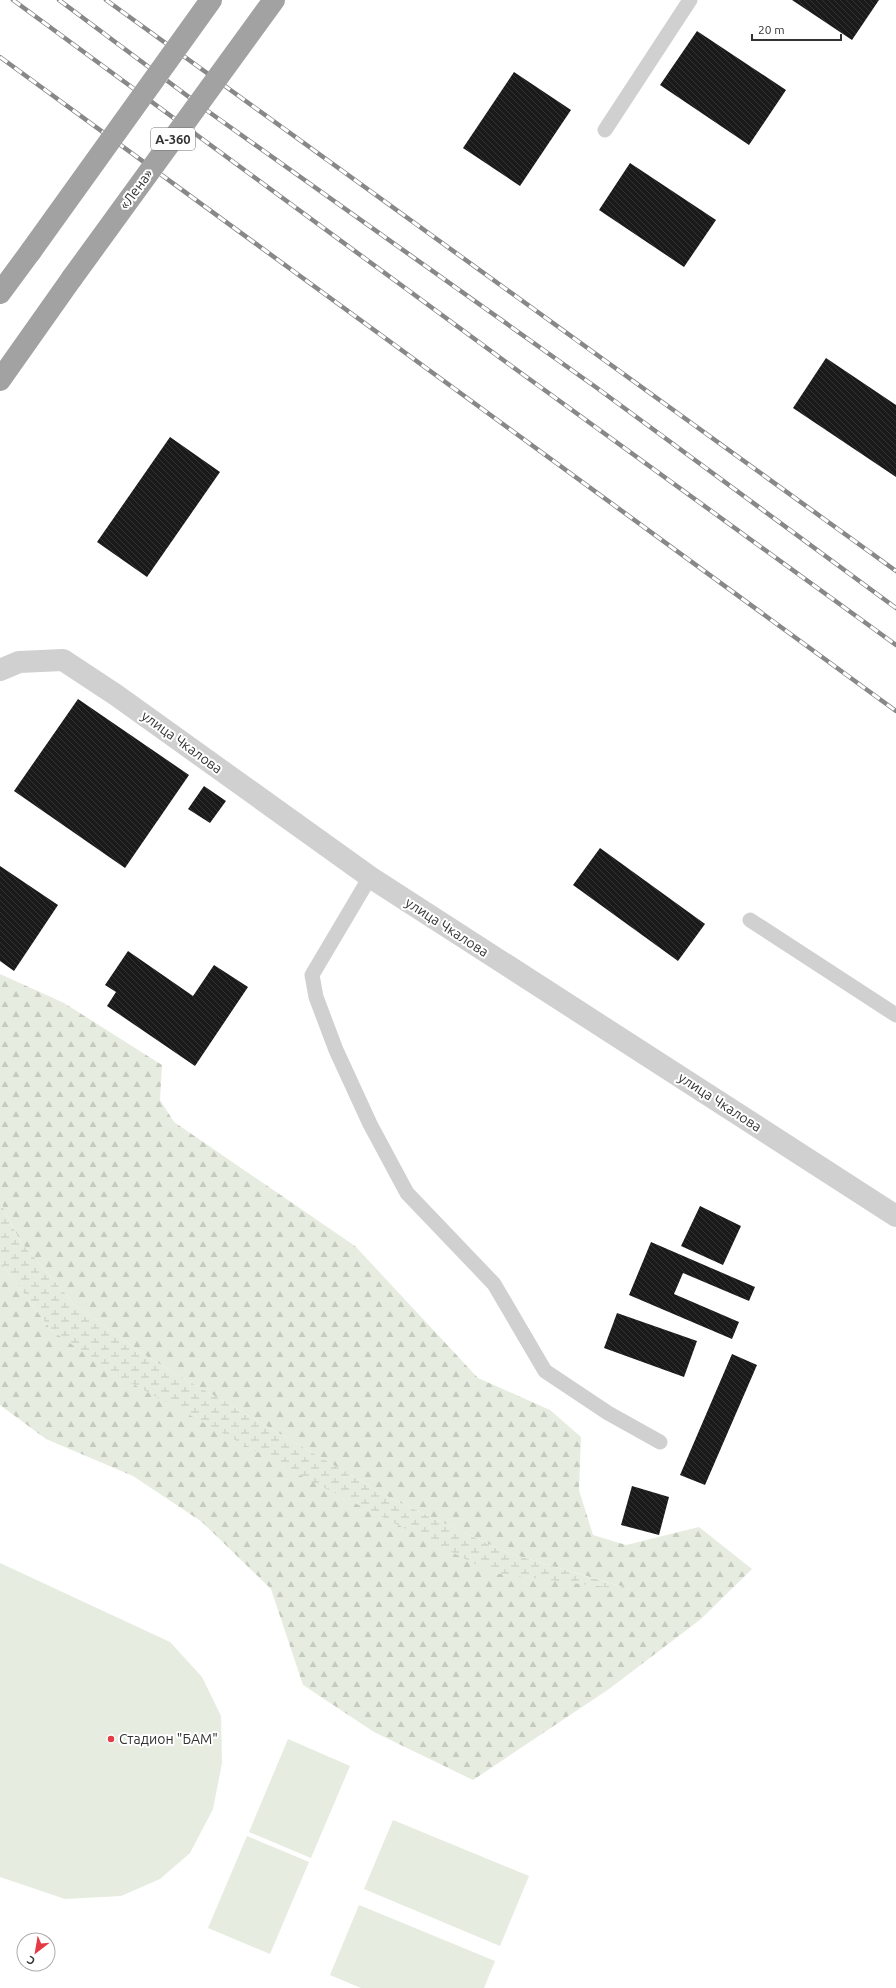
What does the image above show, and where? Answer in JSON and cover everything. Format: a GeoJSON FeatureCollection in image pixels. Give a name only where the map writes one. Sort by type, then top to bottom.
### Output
{"type":"FeatureCollection","features":[{"type":"Feature","properties":{"kind":"highway"},"geometry":{"type":"LineString","coordinates":[[0,293],[211,0]]}},
{"type":"Feature","properties":{"kind":"highway","name":"«Лена»"},"geometry":{"type":"LineString","coordinates":[[0,380],[72,278],[274,0]]}},
{"type":"Feature","properties":{"kind":"street","name":"улица Чкалова"},"geometry":{"type":"LineString","coordinates":[[0,670],[19,662],[63,660],[123,700],[370,877],[896,1216]]}},
{"type":"Feature","properties":{"kind":"lane"},"geometry":{"type":"LineString","coordinates":[[605,130],[690,0]]}},
{"type":"Feature","properties":{"kind":"lane"},"geometry":{"type":"LineString","coordinates":[[370,877],[312,975],[316,997],[336,1050],[370,1124],[407,1192],[494,1284],[545,1371],[608,1413],[660,1442]]}},
{"type":"Feature","properties":{"kind":"lane"},"geometry":{"type":"LineString","coordinates":[[750,920],[896,1015]]}},
{"type":"Feature","properties":{"kind":"green space"},"geometry":{"type":"Polygon","coordinates":[[[0,974],[64,1003],[162,1065],[160,1100],[174,1122],[355,1246],[478,1378],[550,1410],[581,1437],[579,1490],[593,1535],[626,1545],[699,1527],[752,1569],[701,1619],[609,1689],[473,1780],[374,1732],[303,1685],[271,1589],[202,1522],[133,1476],[46,1439],[0,1405],[0,1262],[52,1331],[493,1573],[634,1590],[508,1553],[392,1499],[144,1355],[75,1305],[20,1241],[0,1201],[0,974]]]}},
{"type":"Feature","properties":{"kind":"green space"},"geometry":{"type":"Polygon","coordinates":[[[0,1201],[20,1241],[75,1305],[144,1355],[392,1499],[508,1553],[637,1591],[493,1573],[307,1479],[118,1376],[52,1331],[0,1262],[0,1201]]]}},
{"type":"Feature","properties":{"kind":"green space","name":"Стадион \"БАМ\""},"geometry":{"type":"Polygon","coordinates":[[[0,1563],[170,1642],[202,1677],[221,1716],[222,1763],[213,1809],[190,1853],[160,1879],[121,1896],[65,1899],[0,1877],[0,1563]]]}},
{"type":"Feature","properties":{"kind":"green space"},"geometry":{"type":"Polygon","coordinates":[[[288,1739],[350,1766],[311,1858],[249,1832],[288,1739]]]}},
{"type":"Feature","properties":{"kind":"green space"},"geometry":{"type":"Polygon","coordinates":[[[393,1820],[529,1876],[500,1946],[364,1889],[393,1820]]]}},
{"type":"Feature","properties":{"kind":"green space"},"geometry":{"type":"Polygon","coordinates":[[[247,1836],[309,1862],[270,1954],[208,1928],[247,1836]]]}},
{"type":"Feature","properties":{"kind":"green space"},"geometry":{"type":"Polygon","coordinates":[[[359,1905],[495,1961],[484,1988],[361,1988],[330,1975],[359,1905]]]}},
{"type":"Feature","properties":{"kind":"building"},"geometry":{"type":"Polygon","coordinates":[[[792,0],[879,0],[852,40],[792,0]]]}},
{"type":"Feature","properties":{"kind":"building"},"geometry":{"type":"Polygon","coordinates":[[[697,31],[786,90],[749,145],[660,85],[697,31]]]}},
{"type":"Feature","properties":{"kind":"building"},"geometry":{"type":"Polygon","coordinates":[[[514,72],[571,110],[520,186],[463,148],[514,72]]]}},
{"type":"Feature","properties":{"kind":"building"},"geometry":{"type":"Polygon","coordinates":[[[630,163],[716,220],[684,267],[599,210],[630,163]]]}},
{"type":"Feature","properties":{"kind":"building"},"geometry":{"type":"Polygon","coordinates":[[[826,358],[896,405],[896,477],[793,408],[826,358]]]}},
{"type":"Feature","properties":{"kind":"building"},"geometry":{"type":"Polygon","coordinates":[[[170,437],[220,472],[147,577],[97,542],[170,437]]]}},
{"type":"Feature","properties":{"kind":"building"},"geometry":{"type":"Polygon","coordinates":[[[78,699],[189,775],[125,868],[14,791],[78,699]]]}},
{"type":"Feature","properties":{"kind":"building"},"geometry":{"type":"Polygon","coordinates":[[[204,786],[226,801],[210,823],[188,809],[204,786]]]}},
{"type":"Feature","properties":{"kind":"building"},"geometry":{"type":"Polygon","coordinates":[[[600,848],[705,924],[678,961],[573,885],[600,848]]]}},
{"type":"Feature","properties":{"kind":"building"},"geometry":{"type":"Polygon","coordinates":[[[0,866],[58,905],[14,971],[0,961],[0,866]]]}},
{"type":"Feature","properties":{"kind":"building"},"geometry":{"type":"Polygon","coordinates":[[[128,951],[193,996],[214,965],[248,987],[195,1066],[107,1006],[116,992],[105,985],[128,951]]]}},
{"type":"Feature","properties":{"kind":"building"},"geometry":{"type":"Polygon","coordinates":[[[700,1206],[741,1226],[723,1265],[681,1246],[700,1206]]]}},
{"type":"Feature","properties":{"kind":"building"},"geometry":{"type":"Polygon","coordinates":[[[651,1242],[755,1287],[749,1301],[683,1273],[674,1294],[739,1322],[732,1339],[629,1295],[651,1242]]]}},
{"type":"Feature","properties":{"kind":"building"},"geometry":{"type":"Polygon","coordinates":[[[617,1313],[697,1341],[684,1377],[604,1348],[617,1313]]]}},
{"type":"Feature","properties":{"kind":"building"},"geometry":{"type":"Polygon","coordinates":[[[732,1354],[757,1365],[705,1485],[680,1475],[732,1354]]]}},
{"type":"Feature","properties":{"kind":"building"},"geometry":{"type":"Polygon","coordinates":[[[632,1486],[669,1497],[659,1535],[621,1525],[632,1486]]]}},
{"type":"Feature","properties":{"kind":"railway"},"geometry":{"type":"LineString","coordinates":[[13,0],[510,365],[896,645]]}},
{"type":"Feature","properties":{"kind":"railway"},"geometry":{"type":"LineString","coordinates":[[59,0],[209,112],[597,388],[896,608]]}},
{"type":"Feature","properties":{"kind":"railway"},"geometry":{"type":"LineString","coordinates":[[106,0],[896,571]]}},
{"type":"Feature","properties":{"kind":"railway"},"geometry":{"type":"LineString","coordinates":[[0,57],[896,711]]}},
{"type":"Feature","properties":{"kind":"place","name":"Стадион \"БАМ\""},"geometry":{"type":"Point","coordinates":[111,1739]}}]}
